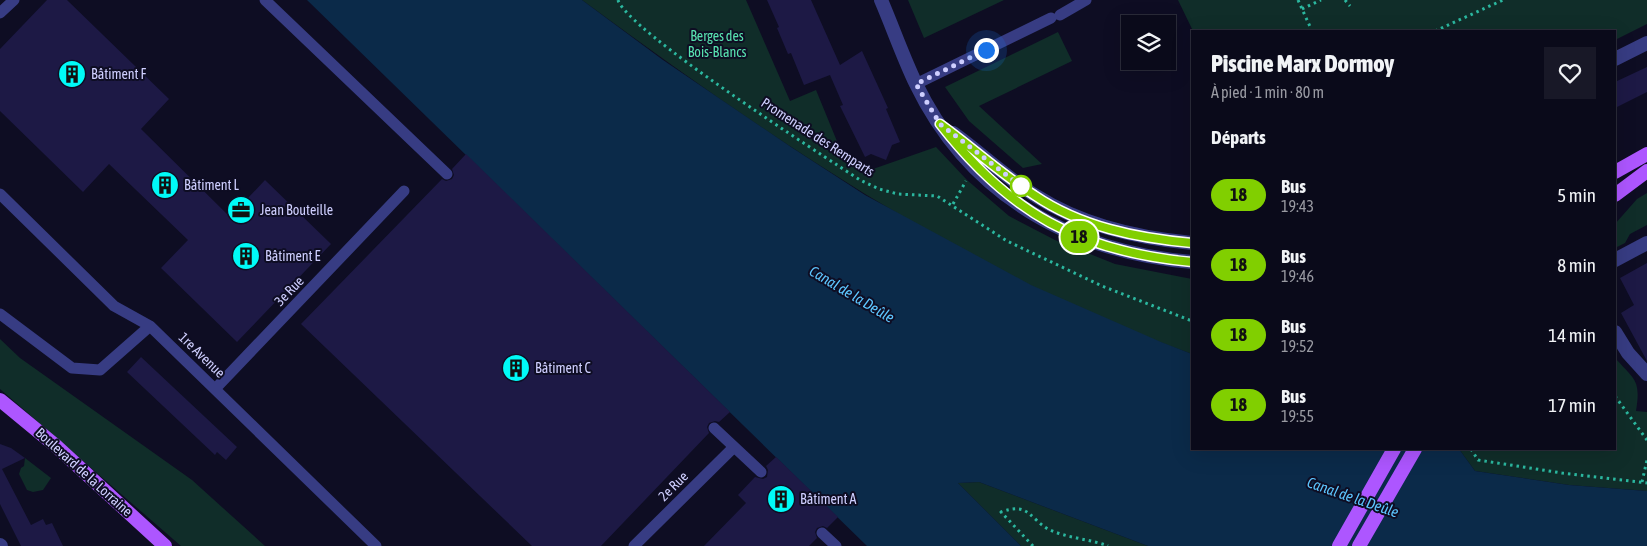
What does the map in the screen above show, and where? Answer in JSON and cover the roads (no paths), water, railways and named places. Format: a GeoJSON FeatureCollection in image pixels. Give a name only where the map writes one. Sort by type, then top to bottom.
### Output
{"type":"FeatureCollection","features":[{"type":"Feature","properties":{"kind":"main road"},"geometry":{"type":"LineString","coordinates":[[1616,171],[1647,154]]}},
{"type":"Feature","properties":{"kind":"main road"},"geometry":{"type":"LineString","coordinates":[[1616,194],[1647,171]]}},
{"type":"Feature","properties":{"kind":"main road","name":"Boulevard de la Lorraine"},"geometry":{"type":"LineString","coordinates":[[0,400],[56,446],[165,546]]}},
{"type":"Feature","properties":{"kind":"main road"},"geometry":{"type":"LineString","coordinates":[[1339,546],[1393,450]]}},
{"type":"Feature","properties":{"kind":"main road"},"geometry":{"type":"LineString","coordinates":[[1359,546],[1414,450]]}},
{"type":"Feature","properties":{"kind":"street"},"geometry":{"type":"LineString","coordinates":[[881,0],[916,84],[940,124],[965,157],[994,185],[1023,208],[1048,222],[1107,248],[1191,262]]}},
{"type":"Feature","properties":{"kind":"street"},"geometry":{"type":"LineString","coordinates":[[1616,59],[1647,44]]}},
{"type":"Feature","properties":{"kind":"street"},"geometry":{"type":"LineString","coordinates":[[940,124],[1030,192],[1063,212],[1090,223],[1131,235],[1191,243]]}},
{"type":"Feature","properties":{"kind":"street"},"geometry":{"type":"LineString","coordinates":[[1616,259],[1647,243]]}},
{"type":"Feature","properties":{"kind":"street"},"geometry":{"type":"LineString","coordinates":[[1616,334],[1633,360],[1647,374]]}},
{"type":"Feature","properties":{"kind":"lane"},"geometry":{"type":"LineString","coordinates":[[0,13],[14,0]]}},
{"type":"Feature","properties":{"kind":"lane"},"geometry":{"type":"LineString","coordinates":[[265,0],[447,174]]}},
{"type":"Feature","properties":{"kind":"lane"},"geometry":{"type":"LineString","coordinates":[[916,84],[1086,0]]}},
{"type":"Feature","properties":{"kind":"lane","name":"3e Rue"},"geometry":{"type":"LineString","coordinates":[[215,388],[404,191]]}},
{"type":"Feature","properties":{"kind":"lane","name":"1re Avenue"},"geometry":{"type":"LineString","coordinates":[[0,194],[114,306],[150,326],[376,546]]}},
{"type":"Feature","properties":{"kind":"lane"},"geometry":{"type":"LineString","coordinates":[[0,314],[72,368],[100,370],[150,326]]}},
{"type":"Feature","properties":{"kind":"lane"},"geometry":{"type":"LineString","coordinates":[[714,428],[760,472]]}},
{"type":"Feature","properties":{"kind":"lane","name":"2e Rue"},"geometry":{"type":"LineString","coordinates":[[634,546],[734,447]]}},
{"type":"Feature","properties":{"kind":"lane"},"geometry":{"type":"LineString","coordinates":[[822,533],[836,546]]}},
{"type":"Feature","properties":{"kind":"water","name":"Canal de la Deûle"},"geometry":{"type":"Polygon","coordinates":[[[307,0],[582,0],[663,60],[865,195],[1031,285],[1191,354],[1191,450],[1460,450],[1475,471],[1569,485],[1647,491],[1647,546],[1148,546],[979,482],[958,483],[1021,546],[867,546],[307,0]]]}},
{"type":"Feature","properties":{"kind":"place","name":"Bâtiment F"},"geometry":{"type":"Point","coordinates":[72,74]}},
{"type":"Feature","properties":{"kind":"place","name":"Bâtiment L"},"geometry":{"type":"Point","coordinates":[165,185]}},
{"type":"Feature","properties":{"kind":"place","name":"Jean Bouteille"},"geometry":{"type":"Point","coordinates":[241,210]}},
{"type":"Feature","properties":{"kind":"place","name":"Bâtiment E"},"geometry":{"type":"Point","coordinates":[246,256]}},
{"type":"Feature","properties":{"kind":"place","name":"Bâtiment C"},"geometry":{"type":"Point","coordinates":[516,368]}},
{"type":"Feature","properties":{"kind":"place","name":"Bâtiment A"},"geometry":{"type":"Point","coordinates":[781,499]}},
{"type":"Feature","properties":{"kind":"park label","name":"Berges des Bois-Blancs"},"geometry":{"type":"Point","coordinates":[717,44]}}]}
